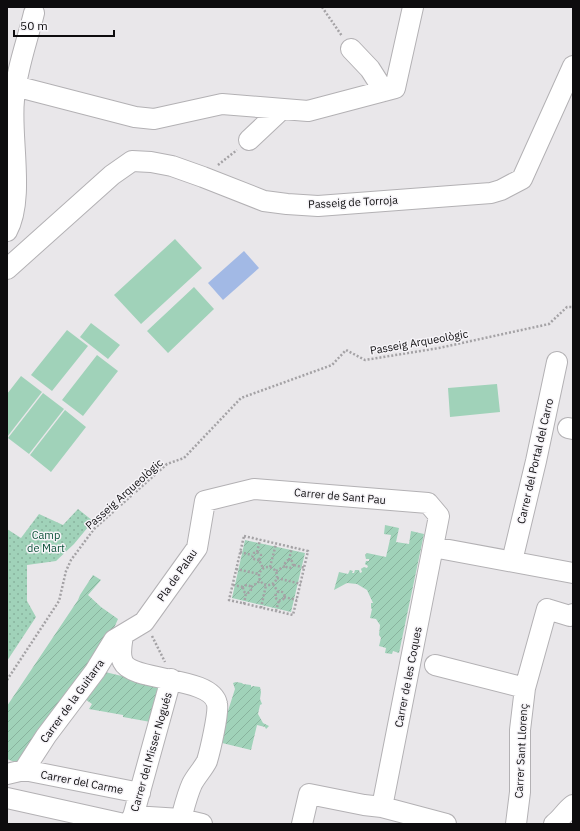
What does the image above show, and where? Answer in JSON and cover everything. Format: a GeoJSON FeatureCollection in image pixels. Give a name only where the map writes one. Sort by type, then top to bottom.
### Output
{"type":"FeatureCollection","features":[{"type":"Feature","properties":{"kind":"street"},"geometry":{"type":"LineString","coordinates":[[16,86],[135,117],[154,119],[222,104],[308,111],[395,88],[413,7]]}},
{"type":"Feature","properties":{"kind":"street"},"geometry":{"type":"LineString","coordinates":[[7,231],[11,223],[16,200],[14,102],[16,86],[34,13]]}},
{"type":"Feature","properties":{"kind":"street"},"geometry":{"type":"LineString","coordinates":[[351,49],[370,70],[384,91]]}},
{"type":"Feature","properties":{"kind":"street","name":"Passeig de Torroja"},"geometry":{"type":"LineString","coordinates":[[7,269],[112,175],[132,161],[151,162],[172,166],[264,201],[288,204],[318,206],[491,193],[501,190],[522,179],[573,66]]}},
{"type":"Feature","properties":{"kind":"street"},"geometry":{"type":"LineString","coordinates":[[249,140],[282,109]]}},
{"type":"Feature","properties":{"kind":"street","name":"Carrer del Portal del Carro"},"geometry":{"type":"LineString","coordinates":[[512,561],[546,424],[557,362]]}},
{"type":"Feature","properties":{"kind":"street","name":"Carrer de Sant Pau"},"geometry":{"type":"LineString","coordinates":[[205,501],[254,489],[428,503],[439,516],[433,547]]}},
{"type":"Feature","properties":{"kind":"street","name":"Pla de Palau"},"geometry":{"type":"LineString","coordinates":[[123,635],[144,622],[198,548],[205,501]]}},
{"type":"Feature","properties":{"kind":"street"},"geometry":{"type":"LineString","coordinates":[[433,547],[573,573]]}},
{"type":"Feature","properties":{"kind":"street","name":"Carrer de les Coques"},"geometry":{"type":"LineString","coordinates":[[382,807],[422,662],[433,547]]}},
{"type":"Feature","properties":{"kind":"street","name":"Carrer Sant Llorenç"},"geometry":{"type":"LineString","coordinates":[[516,824],[520,792],[520,730],[526,688],[547,609],[571,615]]}},
{"type":"Feature","properties":{"kind":"street"},"geometry":{"type":"LineString","coordinates":[[123,635],[121,654],[123,663],[129,669],[147,675],[202,688],[212,695],[218,704],[210,750],[206,763],[191,785],[181,820]]}},
{"type":"Feature","properties":{"kind":"street","name":"Carrer de la Guitarra"},"geometry":{"type":"LineString","coordinates":[[15,772],[46,736],[95,671],[114,640],[123,635]]}},
{"type":"Feature","properties":{"kind":"street"},"geometry":{"type":"LineString","coordinates":[[422,662],[526,688]]}},
{"type":"Feature","properties":{"kind":"street","name":"Carrer del Misser Nogués"},"geometry":{"type":"LineString","coordinates":[[129,821],[140,793],[171,680]]}},
{"type":"Feature","properties":{"kind":"street","name":"Carrer del Carme"},"geometry":{"type":"LineString","coordinates":[[15,772],[140,793]]}},
{"type":"Feature","properties":{"kind":"street"},"geometry":{"type":"LineString","coordinates":[[302,824],[310,794],[364,805],[382,807],[402,819],[446,824]]}},
{"type":"Feature","properties":{"kind":"street"},"geometry":{"type":"LineString","coordinates":[[7,798],[129,821],[181,820],[202,824]]}},
{"type":"Feature","properties":{"kind":"street"},"geometry":{"type":"LineString","coordinates":[[554,824],[560,820],[567,810],[573,805]]}},
{"type":"Feature","properties":{"kind":"path"},"geometry":{"type":"LineString","coordinates":[[322,7],[351,49]]}},
{"type":"Feature","properties":{"kind":"path"},"geometry":{"type":"LineString","coordinates":[[203,177],[249,140]]}},
{"type":"Feature","properties":{"kind":"path","name":"Passeig Arqueològic"},"geometry":{"type":"LineString","coordinates":[[7,680],[59,601],[66,570],[71,560],[94,529],[167,464],[184,458],[241,398],[332,365],[346,350],[365,360],[438,348],[549,324],[567,307],[573,307]]}},
{"type":"Feature","properties":{"kind":"path"},"geometry":{"type":"LineString","coordinates":[[244,536],[260,540],[308,552],[293,615],[229,600],[244,536]]}},
{"type":"Feature","properties":{"kind":"path"},"geometry":{"type":"LineString","coordinates":[[260,540],[257,552],[260,555],[259,560],[263,568]]}},
{"type":"Feature","properties":{"kind":"path"},"geometry":{"type":"LineString","coordinates":[[270,567],[276,544]]}},
{"type":"Feature","properties":{"kind":"path"},"geometry":{"type":"LineString","coordinates":[[276,571],[286,566],[286,562],[289,560],[292,548]]}},
{"type":"Feature","properties":{"kind":"path"},"geometry":{"type":"LineString","coordinates":[[240,552],[252,555],[254,560],[259,560]]}},
{"type":"Feature","properties":{"kind":"path"},"geometry":{"type":"LineString","coordinates":[[252,555],[254,552],[257,552]]}},
{"type":"Feature","properties":{"kind":"path"},"geometry":{"type":"LineString","coordinates":[[289,560],[293,561],[294,565],[305,568]]}},
{"type":"Feature","properties":{"kind":"path"},"geometry":{"type":"LineString","coordinates":[[286,566],[287,568],[291,568],[294,565]]}},
{"type":"Feature","properties":{"kind":"path"},"geometry":{"type":"LineString","coordinates":[[270,567],[276,571],[277,578],[273,584],[266,585],[260,581],[259,574],[263,568],[270,567]]}},
{"type":"Feature","properties":{"kind":"path"},"geometry":{"type":"LineString","coordinates":[[236,569],[259,574]]}},
{"type":"Feature","properties":{"kind":"path"},"geometry":{"type":"LineString","coordinates":[[277,578],[301,584]]}},
{"type":"Feature","properties":{"kind":"path"},"geometry":{"type":"LineString","coordinates":[[246,593],[251,592],[251,587],[260,581]]}},
{"type":"Feature","properties":{"kind":"path"},"geometry":{"type":"LineString","coordinates":[[273,584],[278,592],[282,592],[284,597]]}},
{"type":"Feature","properties":{"kind":"path"},"geometry":{"type":"LineString","coordinates":[[233,585],[243,587],[247,585],[251,587]]}},
{"type":"Feature","properties":{"kind":"path"},"geometry":{"type":"LineString","coordinates":[[261,608],[266,585]]}},
{"type":"Feature","properties":{"kind":"path"},"geometry":{"type":"LineString","coordinates":[[243,587],[243,591],[246,593],[244,604]]}},
{"type":"Feature","properties":{"kind":"path"},"geometry":{"type":"LineString","coordinates":[[276,611],[279,600],[276,598],[278,592]]}},
{"type":"Feature","properties":{"kind":"path"},"geometry":{"type":"LineString","coordinates":[[279,600],[282,600],[284,597],[297,600]]}},
{"type":"Feature","properties":{"kind":"green space"},"geometry":{"type":"Polygon","coordinates":[[[175,239],[202,268],[141,324],[114,295],[175,239]]]}},
{"type":"Feature","properties":{"kind":"green space"},"geometry":{"type":"Polygon","coordinates":[[[194,287],[214,309],[168,353],[147,331],[194,287]]]}},
{"type":"Feature","properties":{"kind":"green space"},"geometry":{"type":"Polygon","coordinates":[[[91,323],[120,345],[108,359],[80,337],[91,323]]]}},
{"type":"Feature","properties":{"kind":"green space"},"geometry":{"type":"Polygon","coordinates":[[[67,330],[88,346],[52,391],[31,375],[67,330]]]}},
{"type":"Feature","properties":{"kind":"green space"},"geometry":{"type":"Polygon","coordinates":[[[97,355],[118,371],[83,416],[62,400],[97,355]]]}},
{"type":"Feature","properties":{"kind":"green space"},"geometry":{"type":"Polygon","coordinates":[[[21,376],[42,392],[7,437],[7,394],[21,376]]]}},
{"type":"Feature","properties":{"kind":"green space"},"geometry":{"type":"Polygon","coordinates":[[[497,384],[500,412],[450,417],[448,388],[497,384]]]}},
{"type":"Feature","properties":{"kind":"green space"},"geometry":{"type":"Polygon","coordinates":[[[43,393],[64,409],[29,454],[8,438],[43,393]]]}},
{"type":"Feature","properties":{"kind":"green space"},"geometry":{"type":"Polygon","coordinates":[[[65,410],[86,427],[51,472],[30,455],[65,410]]]}},
{"type":"Feature","properties":{"kind":"green space","name":"Camp de Mart"},"geometry":{"type":"Polygon","coordinates":[[[78,509],[93,521],[74,544],[56,561],[27,565],[27,601],[36,617],[7,661],[7,529],[21,538],[39,514],[63,525],[78,509]]]}},
{"type":"Feature","properties":{"kind":"green space"},"geometry":{"type":"Polygon","coordinates":[[[385,525],[399,528],[396,542],[409,544],[411,531],[424,534],[399,653],[393,651],[392,654],[385,653],[386,648],[379,646],[381,638],[379,635],[380,625],[376,619],[370,618],[372,609],[371,603],[373,603],[367,590],[357,584],[347,583],[334,590],[339,572],[348,574],[350,570],[354,573],[355,570],[359,570],[360,573],[362,572],[361,569],[364,567],[367,568],[368,566],[365,564],[366,561],[369,561],[369,559],[366,559],[365,555],[367,553],[386,557],[391,535],[384,534],[385,525]]]}},
{"type":"Feature","properties":{"kind":"green space"},"geometry":{"type":"Polygon","coordinates":[[[245,540],[305,553],[291,612],[232,598],[245,540]]]}},
{"type":"Feature","properties":{"kind":"green space"},"geometry":{"type":"Polygon","coordinates":[[[93,575],[101,580],[88,595],[101,607],[118,619],[110,637],[24,752],[21,757],[22,765],[7,759],[7,706],[93,575]]]}},
{"type":"Feature","properties":{"kind":"green space"},"geometry":{"type":"Polygon","coordinates":[[[101,671],[167,687],[156,723],[89,709],[92,704],[82,697],[101,671]]]}},
{"type":"Feature","properties":{"kind":"green space"},"geometry":{"type":"Polygon","coordinates":[[[236,682],[251,685],[251,687],[260,687],[260,699],[262,704],[260,705],[258,714],[263,723],[269,726],[266,729],[265,727],[257,725],[251,750],[218,742],[235,689],[233,683],[236,682]]]}},
{"type":"Feature","properties":{"kind":"water"},"geometry":{"type":"Polygon","coordinates":[[[244,251],[259,268],[223,300],[208,283],[244,251]]]}}]}
